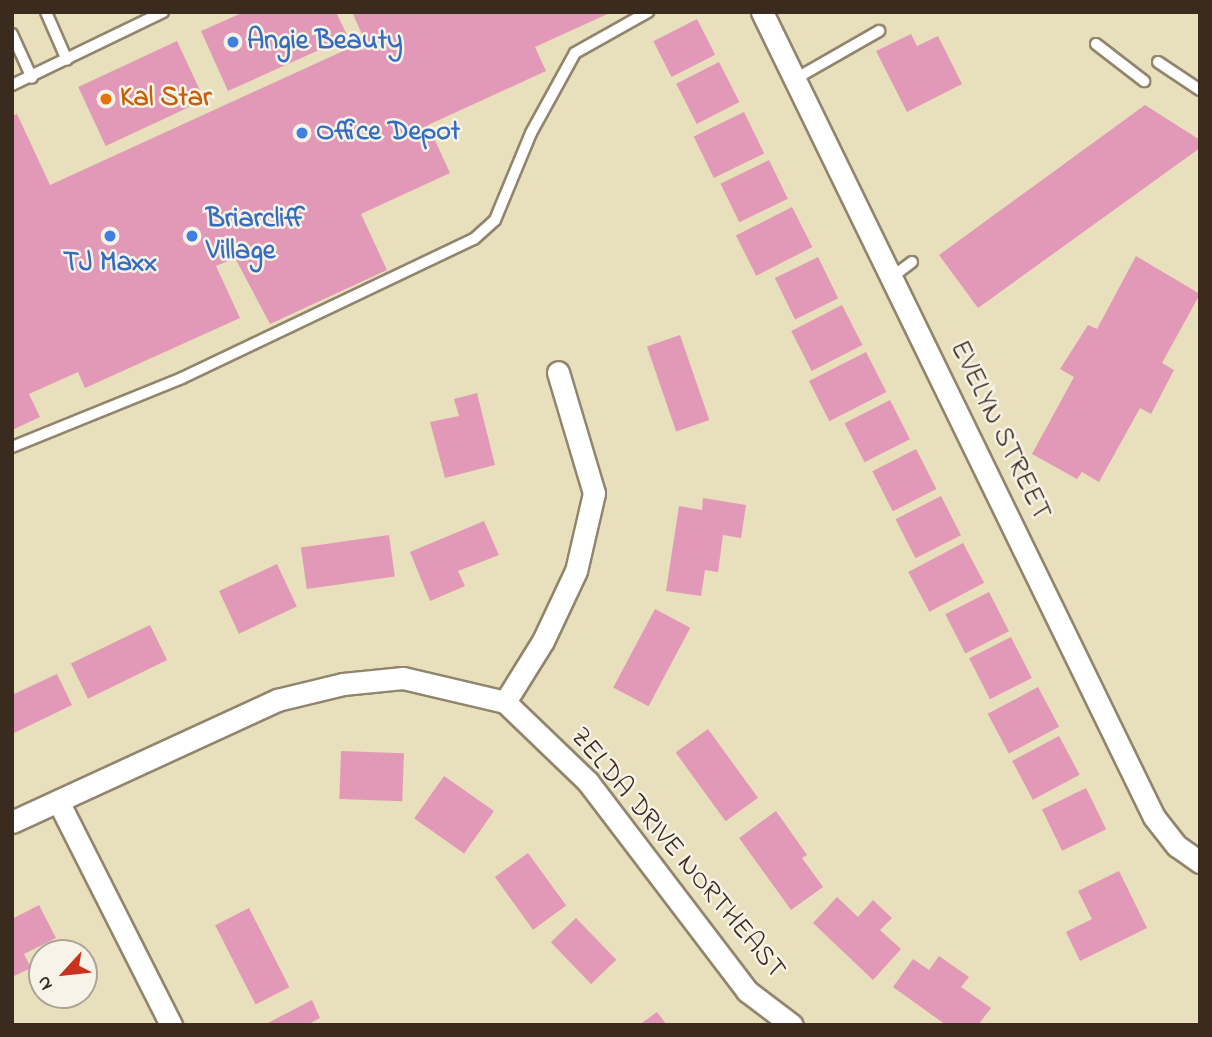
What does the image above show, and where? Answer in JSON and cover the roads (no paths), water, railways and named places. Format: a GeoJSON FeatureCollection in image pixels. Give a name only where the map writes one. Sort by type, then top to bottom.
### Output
{"type":"FeatureCollection","features":[{"type":"Feature","properties":{"kind":"street","name":"EVELYN STREET"},"geometry":{"type":"LineString","coordinates":[[762,12],[795,79],[870,216],[892,277],[1154,817],[1178,846],[1200,862]]}},
{"type":"Feature","properties":{"kind":"street"},"geometry":{"type":"LineString","coordinates":[[12,822],[59,803],[277,699],[330,687],[404,678],[505,702],[543,641],[576,571],[594,493],[558,372]]}},
{"type":"Feature","properties":{"kind":"street","name":"ZELDA DRIVE NORTHEAST"},"geometry":{"type":"LineString","coordinates":[[505,702],[588,782],[747,991],[792,1025]]}},
{"type":"Feature","properties":{"kind":"street"},"geometry":{"type":"LineString","coordinates":[[59,803],[171,1025]]}},
{"type":"Feature","properties":{"kind":"lane"},"geometry":{"type":"LineString","coordinates":[[46,12],[67,60]]}},
{"type":"Feature","properties":{"kind":"lane"},"geometry":{"type":"LineString","coordinates":[[12,85],[32,78],[163,12]]}},
{"type":"Feature","properties":{"kind":"lane"},"geometry":{"type":"LineString","coordinates":[[12,447],[182,378],[474,239],[495,220],[531,134],[575,53],[648,12]]}},
{"type":"Feature","properties":{"kind":"lane"},"geometry":{"type":"LineString","coordinates":[[795,79],[879,32]]}},
{"type":"Feature","properties":{"kind":"lane"},"geometry":{"type":"LineString","coordinates":[[12,34],[32,78]]}},
{"type":"Feature","properties":{"kind":"lane"},"geometry":{"type":"LineString","coordinates":[[1096,44],[1144,81]]}},
{"type":"Feature","properties":{"kind":"lane"},"geometry":{"type":"LineString","coordinates":[[1157,62],[1200,90]]}},
{"type":"Feature","properties":{"kind":"lane"},"geometry":{"type":"LineString","coordinates":[[892,277],[912,262]]}},
{"type":"Feature","properties":{"kind":"place","name":"Angie Beauty"},"geometry":{"type":"Point","coordinates":[233,42]}},
{"type":"Feature","properties":{"kind":"place","name":"Kal Star"},"geometry":{"type":"Point","coordinates":[106,99]}},
{"type":"Feature","properties":{"kind":"place","name":"Office Depot"},"geometry":{"type":"Point","coordinates":[302,133]}},
{"type":"Feature","properties":{"kind":"place","name":"TJ Maxx"},"geometry":{"type":"Point","coordinates":[110,236]}},
{"type":"Feature","properties":{"kind":"place","name":"Briarcliff Village"},"geometry":{"type":"Point","coordinates":[192,236]}}]}
